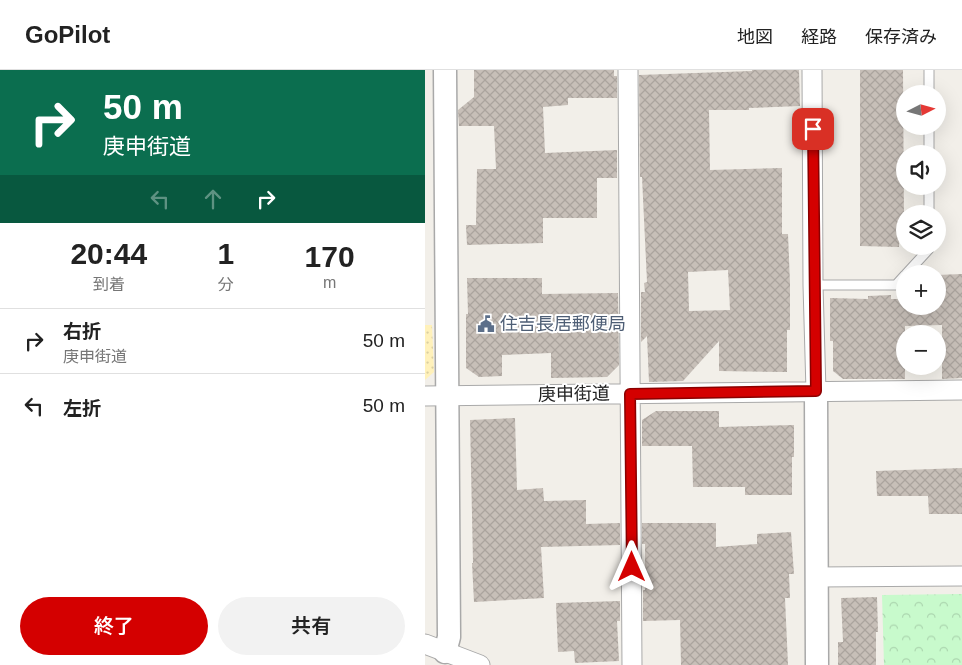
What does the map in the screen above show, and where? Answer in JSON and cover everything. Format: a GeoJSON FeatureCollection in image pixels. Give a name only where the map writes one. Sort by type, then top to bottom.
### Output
{"type":"FeatureCollection","features":[{"type":"Feature","properties":{"kind":"street"},"geometry":{"type":"LineString","coordinates":[[435,648],[449,637],[445,70]]}},
{"type":"Feature","properties":{"kind":"street"},"geometry":{"type":"LineString","coordinates":[[628,70],[632,665]]}},
{"type":"Feature","properties":{"kind":"street"},"geometry":{"type":"LineString","coordinates":[[812,70],[817,665]]}},
{"type":"Feature","properties":{"kind":"street","name":"庚申街道"},"geometry":{"type":"LineString","coordinates":[[425,396],[962,390]]}},
{"type":"Feature","properties":{"kind":"street"},"geometry":{"type":"LineString","coordinates":[[817,577],[962,576]]}},
{"type":"Feature","properties":{"kind":"street"},"geometry":{"type":"LineString","coordinates":[[435,648],[480,665]]}},
{"type":"Feature","properties":{"kind":"lane"},"geometry":{"type":"LineString","coordinates":[[929,70],[929,85]]}},
{"type":"Feature","properties":{"kind":"lane"},"geometry":{"type":"LineString","coordinates":[[914,265],[923,255]]}},
{"type":"Feature","properties":{"kind":"lane"},"geometry":{"type":"LineString","coordinates":[[813,285],[896,284]]}},
{"type":"Feature","properties":{"kind":"sand"},"geometry":{"type":"Polygon","coordinates":[[[425,325],[432,325],[434,372],[425,380],[425,325]]]}},
{"type":"Feature","properties":{"kind":"green space"},"geometry":{"type":"Polygon","coordinates":[[[962,594],[962,665],[884,665],[882,595],[962,594]]]}},
{"type":"Feature","properties":{"kind":"building"},"geometry":{"type":"Polygon","coordinates":[[[474,70],[614,70],[614,76],[617,76],[617,98],[568,98],[568,105],[543,107],[545,153],[617,150],[617,178],[597,178],[597,218],[543,218],[543,243],[467,245],[466,225],[476,225],[477,169],[496,169],[494,126],[459,126],[458,110],[474,97],[474,70]]]}},
{"type":"Feature","properties":{"kind":"building"},"geometry":{"type":"Polygon","coordinates":[[[799,70],[800,106],[749,108],[749,110],[709,110],[710,170],[782,168],[782,234],[788,234],[790,283],[790,330],[787,330],[787,372],[719,371],[719,341],[683,381],[649,382],[647,336],[641,342],[641,292],[645,292],[644,283],[647,282],[642,177],[640,177],[639,75],[799,70]],[[728,270],[688,272],[689,311],[730,310],[728,270]]]}},
{"type":"Feature","properties":{"kind":"building"},"geometry":{"type":"Polygon","coordinates":[[[860,70],[903,70],[903,85],[896,85],[896,135],[903,135],[903,145],[896,145],[896,195],[904,195],[904,205],[896,205],[896,247],[860,246],[860,70]]]}},
{"type":"Feature","properties":{"kind":"building"},"geometry":{"type":"Polygon","coordinates":[[[962,274],[962,378],[942,379],[942,375],[946,375],[946,325],[896,325],[896,375],[905,375],[905,379],[843,379],[833,371],[833,341],[830,341],[830,298],[868,299],[868,296],[891,295],[891,299],[896,299],[896,315],[946,315],[946,275],[962,274]]]}},
{"type":"Feature","properties":{"kind":"building"},"geometry":{"type":"Polygon","coordinates":[[[467,278],[542,278],[542,294],[618,293],[619,365],[607,377],[551,378],[551,353],[502,355],[502,376],[479,377],[466,368],[467,278]]]}},
{"type":"Feature","properties":{"kind":"building"},"geometry":{"type":"Polygon","coordinates":[[[656,411],[719,411],[719,427],[794,425],[792,495],[745,495],[745,487],[693,487],[692,446],[642,446],[642,420],[656,411]]]}},
{"type":"Feature","properties":{"kind":"building"},"geometry":{"type":"Polygon","coordinates":[[[515,418],[517,490],[543,488],[544,501],[586,500],[586,524],[620,523],[620,545],[541,547],[544,598],[474,602],[470,420],[515,418]]]}},
{"type":"Feature","properties":{"kind":"building"},"geometry":{"type":"Polygon","coordinates":[[[962,468],[962,514],[929,514],[928,496],[877,496],[876,471],[962,468]]]}},
{"type":"Feature","properties":{"kind":"building"},"geometry":{"type":"Polygon","coordinates":[[[642,523],[716,523],[716,547],[757,544],[757,534],[791,532],[794,574],[789,574],[790,598],[785,598],[788,665],[681,665],[680,620],[643,621],[645,544],[642,544],[642,523]]]}},
{"type":"Feature","properties":{"kind":"building"},"geometry":{"type":"Polygon","coordinates":[[[877,597],[878,632],[876,632],[876,665],[838,665],[838,642],[843,642],[841,598],[877,597]]]}},
{"type":"Feature","properties":{"kind":"building"},"geometry":{"type":"Polygon","coordinates":[[[620,601],[620,621],[617,621],[619,661],[575,663],[574,651],[558,652],[556,603],[620,601]]]}},
{"type":"Feature","properties":{"kind":"place","name":"住吉長居郵便局"},"geometry":{"type":"Point","coordinates":[486,324]}},
{"type":"Feature","properties":{"kind":"route"},"geometry":{"type":"LineString","coordinates":[[632,567],[630,394],[816,391],[813,285],[813,129]]}}]}
